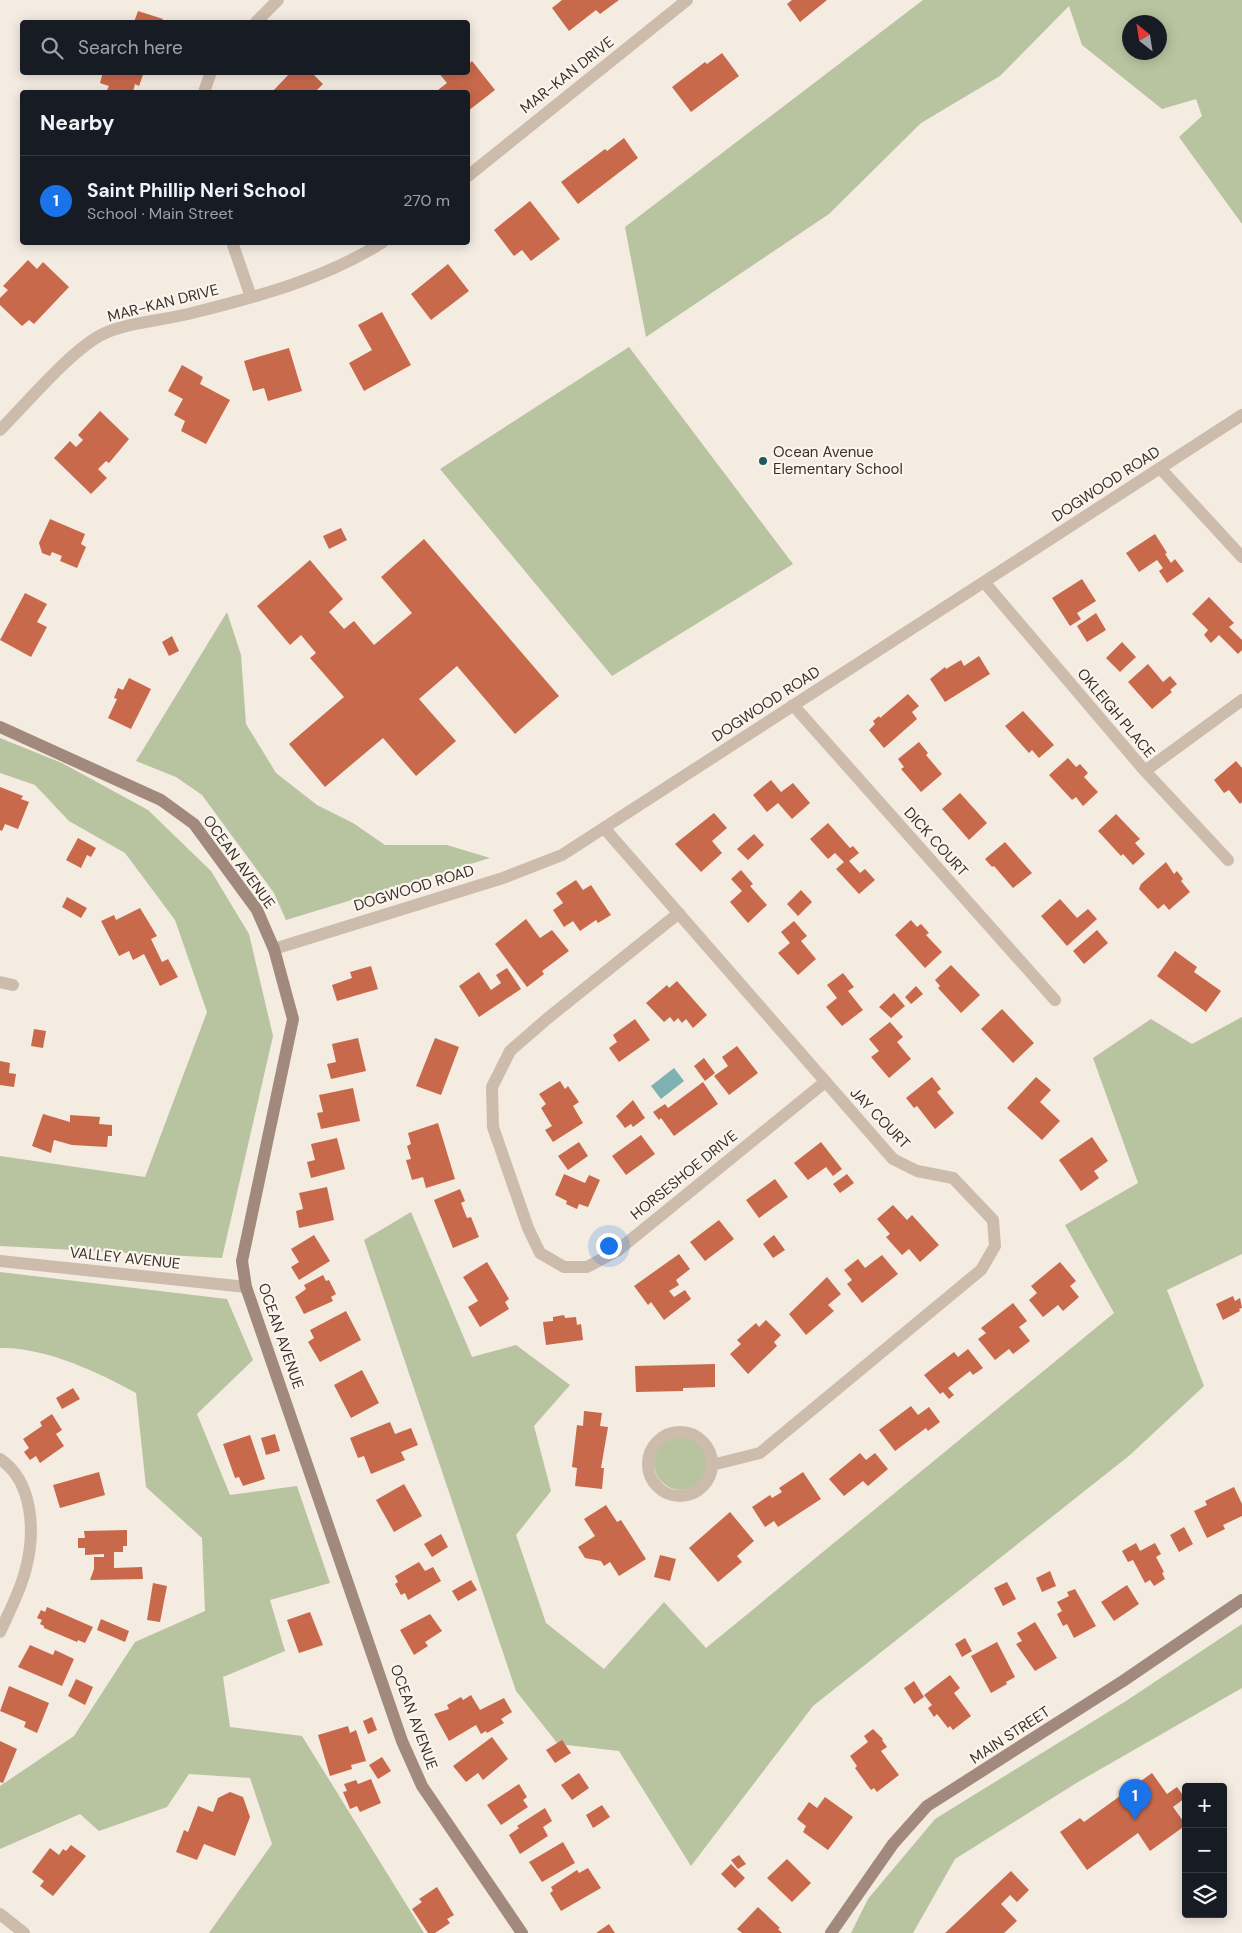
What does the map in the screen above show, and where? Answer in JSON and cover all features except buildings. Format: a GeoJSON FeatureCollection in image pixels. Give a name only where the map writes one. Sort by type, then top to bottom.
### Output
{"type":"FeatureCollection","features":[{"type":"Feature","properties":{"kind":"main road","name":"OCEAN AVENUE"},"geometry":{"type":"LineString","coordinates":[[0,726],[161,800],[194,824],[257,910],[274,949],[293,1019],[242,1261],[246,1287],[402,1741],[422,1786],[522,1933]]}},
{"type":"Feature","properties":{"kind":"main road","name":"MAIN STREET"},"geometry":{"type":"LineString","coordinates":[[830,1933],[892,1844],[927,1806],[1123,1682],[1242,1600]]}},
{"type":"Feature","properties":{"kind":"street"},"geometry":{"type":"LineString","coordinates":[[258,20],[278,0]]}},
{"type":"Feature","properties":{"kind":"street","name":"MAR-KAN DRIVE"},"geometry":{"type":"LineString","coordinates":[[470,174],[687,0]]}},
{"type":"Feature","properties":{"kind":"street"},"geometry":{"type":"LineString","coordinates":[[205,90],[211,75]]}},
{"type":"Feature","properties":{"kind":"street"},"geometry":{"type":"LineString","coordinates":[[233,245],[250,298]]}},
{"type":"Feature","properties":{"kind":"street","name":"MAR-KAN DRIVE"},"geometry":{"type":"LineString","coordinates":[[0,430],[74,355],[103,334],[250,298],[319,277],[358,258],[378,245]]}},
{"type":"Feature","properties":{"kind":"street","name":"DOGWOOD ROAD"},"geometry":{"type":"LineString","coordinates":[[274,949],[503,878],[562,855],[1242,415]]}},
{"type":"Feature","properties":{"kind":"street"},"geometry":{"type":"LineString","coordinates":[[1160,468],[1242,557]]}},
{"type":"Feature","properties":{"kind":"street","name":"OKLEIGH PLACE"},"geometry":{"type":"LineString","coordinates":[[984,582],[1144,771],[1228,860]]}},
{"type":"Feature","properties":{"kind":"street"},"geometry":{"type":"LineString","coordinates":[[1144,771],[1242,700]]}},
{"type":"Feature","properties":{"kind":"street","name":"DICK COURT"},"geometry":{"type":"LineString","coordinates":[[793,705],[1055,1000]]}},
{"type":"Feature","properties":{"kind":"street","name":"JAY COURT"},"geometry":{"type":"LineString","coordinates":[[604,828],[892,1158],[917,1171],[953,1178],[993,1220],[995,1246],[981,1270],[767,1448],[760,1453],[712,1465]]}},
{"type":"Feature","properties":{"kind":"street","name":"HORSESHOE DRIVE"},"geometry":{"type":"LineString","coordinates":[[679,912],[548,1018],[510,1052],[492,1087],[493,1127],[528,1228],[540,1253],[564,1267],[587,1267],[617,1251],[825,1082]]}},
{"type":"Feature","properties":{"kind":"street","name":"VALLEY AVENUE"},"geometry":{"type":"LineString","coordinates":[[0,1261],[246,1287]]}},
{"type":"Feature","properties":{"kind":"street"},"geometry":{"type":"LineString","coordinates":[[681,1432],[700,1439],[707,1446],[712,1465],[710,1476],[704,1486],[695,1492],[674,1496],[664,1492],[655,1484],[650,1475],[648,1464],[654,1445],[666,1436],[681,1432]]}},
{"type":"Feature","properties":{"kind":"street"},"geometry":{"type":"LineString","coordinates":[[0,1459],[25,1488],[32,1530],[26,1569],[0,1632]]}},
{"type":"Feature","properties":{"kind":"street"},"geometry":{"type":"LineString","coordinates":[[0,1914],[24,1933]]}},
{"type":"Feature","properties":{"kind":"green space"},"geometry":{"type":"Polygon","coordinates":[[[923,0],[1242,0],[1242,224],[1179,137],[1202,116],[1196,99],[1162,109],[1082,45],[1069,6],[1000,76],[921,123],[829,214],[646,337],[625,227],[923,0]]]}},
{"type":"Feature","properties":{"kind":"green space"},"geometry":{"type":"Polygon","coordinates":[[[629,347],[793,564],[612,676],[440,469],[629,347]]]}},
{"type":"Feature","properties":{"kind":"green space"},"geometry":{"type":"Polygon","coordinates":[[[227,612],[241,655],[246,724],[276,773],[317,805],[353,823],[385,845],[447,845],[490,858],[286,920],[274,893],[202,795],[176,777],[136,761],[227,612]]]}},
{"type":"Feature","properties":{"kind":"green space"},"geometry":{"type":"Polygon","coordinates":[[[0,738],[62,763],[148,810],[211,871],[249,934],[273,1036],[222,1258],[0,1246],[0,1156],[145,1177],[207,1012],[175,920],[125,853],[69,821],[35,785],[0,773],[0,738]]]}},
{"type":"Feature","properties":{"kind":"green space"},"geometry":{"type":"Polygon","coordinates":[[[1242,1017],[1242,1254],[1167,1290],[1204,1386],[1130,1455],[813,1706],[691,1866],[619,1751],[558,1744],[516,1691],[364,1240],[411,1212],[472,1357],[516,1345],[570,1385],[534,1426],[551,1491],[516,1535],[546,1623],[604,1669],[664,1602],[706,1648],[1114,1313],[1065,1225],[1138,1183],[1093,1058],[1151,1019],[1192,1044],[1242,1017]]]}},
{"type":"Feature","properties":{"kind":"green space"},"geometry":{"type":"Polygon","coordinates":[[[0,1272],[227,1299],[253,1360],[197,1414],[230,1495],[297,1486],[330,1583],[270,1600],[285,1651],[223,1677],[230,1727],[302,1736],[424,1933],[209,1933],[272,1844],[250,1778],[189,1774],[167,1807],[99,1831],[80,1814],[0,1849],[0,1786],[74,1736],[135,1642],[205,1611],[202,1538],[146,1487],[136,1393],[88,1369],[53,1356],[17,1349],[0,1348],[0,1272]]]}},
{"type":"Feature","properties":{"kind":"green space"},"geometry":{"type":"Polygon","coordinates":[[[676,1436],[686,1436],[696,1440],[704,1448],[708,1463],[704,1478],[696,1486],[686,1490],[676,1490],[666,1486],[658,1478],[654,1468],[654,1458],[658,1448],[666,1440],[676,1436]]]}},
{"type":"Feature","properties":{"kind":"green space"},"geometry":{"type":"Polygon","coordinates":[[[1242,1624],[1242,1688],[1078,1782],[955,1859],[913,1933],[851,1933],[868,1899],[935,1819],[1126,1701],[1242,1624]]]}},
{"type":"Feature","properties":{"kind":"water"},"geometry":{"type":"Polygon","coordinates":[[[674,1068],[684,1081],[661,1099],[651,1086],[674,1068]]]}},
{"type":"Feature","properties":{"kind":"place","name":"Ocean Avenue Elementary School"},"geometry":{"type":"Point","coordinates":[763,461]}},
{"type":"Feature","properties":{"kind":"place","name":"Saint Phillip Neri School"},"geometry":{"type":"Point","coordinates":[1135,1820]}}]}
